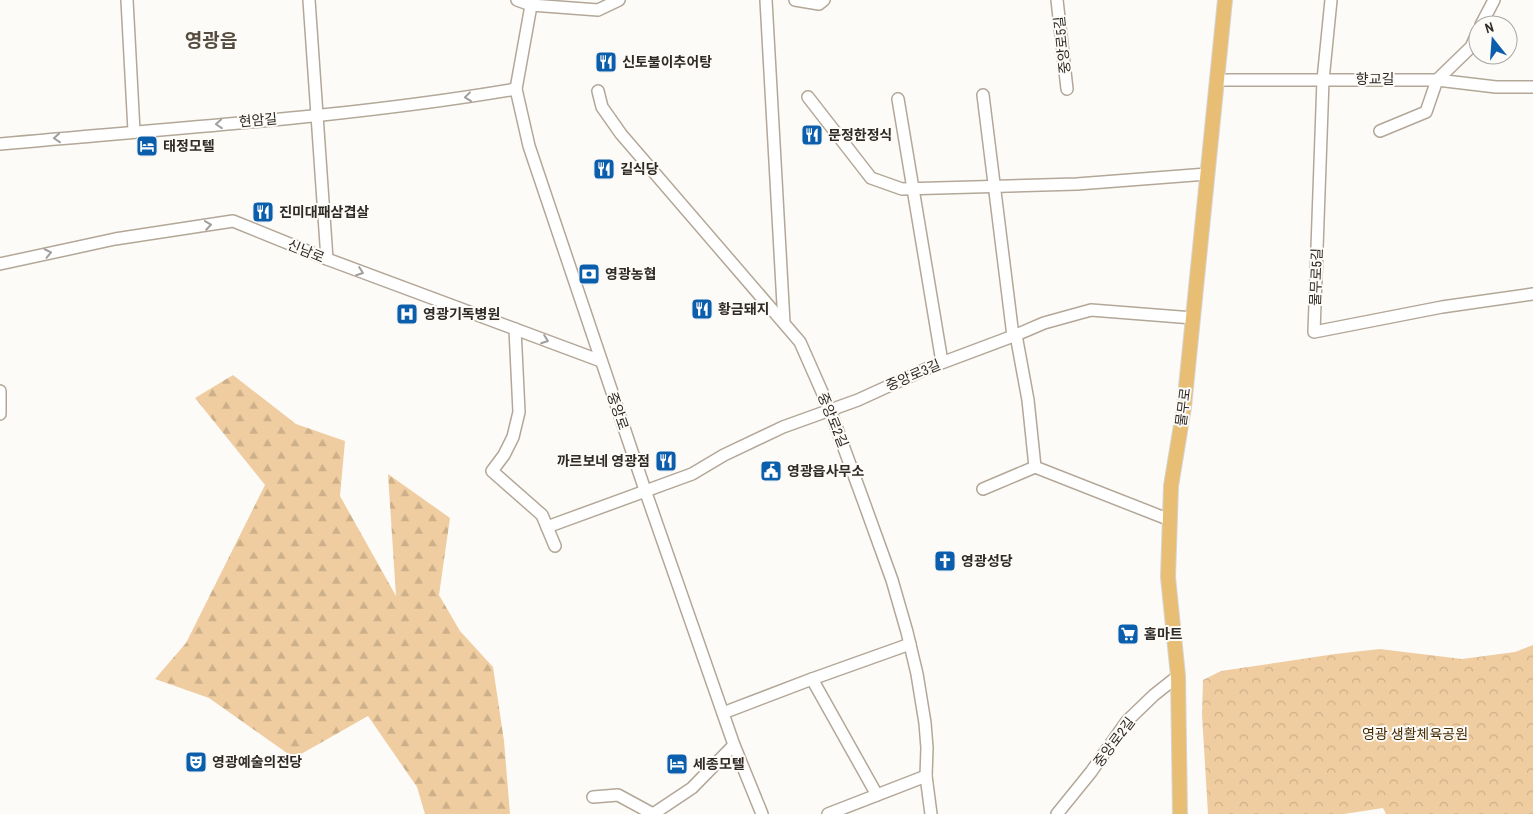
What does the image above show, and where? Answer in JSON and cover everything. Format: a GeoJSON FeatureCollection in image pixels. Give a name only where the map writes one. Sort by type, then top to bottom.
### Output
{"type":"FeatureCollection","features":[{"type":"Feature","properties":{"kind":"main road","name":"물무로"},"geometry":{"type":"LineString","coordinates":[[1180,814],[1178,676],[1168,577],[1171,486],[1182,421],[1225,0]]}},
{"type":"Feature","properties":{"kind":"street"},"geometry":{"type":"LineString","coordinates":[[127,0],[134,131]]}},
{"type":"Feature","properties":{"kind":"street"},"geometry":{"type":"LineString","coordinates":[[309,0],[328,259]]}},
{"type":"Feature","properties":{"kind":"street"},"geometry":{"type":"LineString","coordinates":[[518,0],[598,10],[619,0]]}},
{"type":"Feature","properties":{"kind":"street"},"geometry":{"type":"LineString","coordinates":[[766,0],[784,323]]}},
{"type":"Feature","properties":{"kind":"street"},"geometry":{"type":"LineString","coordinates":[[795,0],[819,4],[824,0]]}},
{"type":"Feature","properties":{"kind":"street","name":"중앙로5길"},"geometry":{"type":"LineString","coordinates":[[1057,0],[1067,89]]}},
{"type":"Feature","properties":{"kind":"street","name":"물무로5길"},"geometry":{"type":"LineString","coordinates":[[1332,0],[1324,80],[1314,332],[1442,307],[1533,294]]}},
{"type":"Feature","properties":{"kind":"street"},"geometry":{"type":"LineString","coordinates":[[1486,15],[1494,0]]}},
{"type":"Feature","properties":{"kind":"street","name":"중앙로"},"geometry":{"type":"LineString","coordinates":[[531,2],[516,89],[529,146],[734,746],[762,814]]}},
{"type":"Feature","properties":{"kind":"street"},"geometry":{"type":"LineString","coordinates":[[1380,131],[1426,112],[1437,80],[1468,50]]}},
{"type":"Feature","properties":{"kind":"street","name":"향교길"},"geometry":{"type":"LineString","coordinates":[[1216,80],[1437,80],[1496,87],[1533,87]]}},
{"type":"Feature","properties":{"kind":"street","name":"현암길"},"geometry":{"type":"LineString","coordinates":[[0,144],[316,115],[476,96],[516,89]]}},
{"type":"Feature","properties":{"kind":"street","name":"중앙로2길"},"geometry":{"type":"LineString","coordinates":[[598,91],[602,107],[621,134],[800,342],[830,410],[892,580],[910,644],[925,723],[927,748],[926,776],[931,814]]}},
{"type":"Feature","properties":{"kind":"street"},"geometry":{"type":"LineString","coordinates":[[983,94],[1014,336],[1028,400],[1035,467]]}},
{"type":"Feature","properties":{"kind":"street"},"geometry":{"type":"LineString","coordinates":[[808,97],[871,178],[902,189],[1077,184],[1207,174]]}},
{"type":"Feature","properties":{"kind":"street"},"geometry":{"type":"LineString","coordinates":[[898,99],[942,362]]}},
{"type":"Feature","properties":{"kind":"street","name":"신남로"},"geometry":{"type":"LineString","coordinates":[[0,264],[115,239],[233,221],[328,259],[601,361]]}},
{"type":"Feature","properties":{"kind":"street","name":"중앙로3길"},"geometry":{"type":"LineString","coordinates":[[548,527],[692,474],[783,427],[858,400],[942,362],[1044,323],[1092,310],[1193,318]]}},
{"type":"Feature","properties":{"kind":"street"},"geometry":{"type":"LineString","coordinates":[[515,329],[519,412],[513,437],[504,455],[492,471],[542,515],[554,546]]}},
{"type":"Feature","properties":{"kind":"street"},"geometry":{"type":"LineString","coordinates":[[0,391],[0,414]]}},
{"type":"Feature","properties":{"kind":"street"},"geometry":{"type":"LineString","coordinates":[[983,489],[1035,467],[1170,520]]}},
{"type":"Feature","properties":{"kind":"street"},"geometry":{"type":"LineString","coordinates":[[724,713],[910,644]]}},
{"type":"Feature","properties":{"kind":"street","name":"중앙로2길"},"geometry":{"type":"LineString","coordinates":[[1057,814],[1091,772],[1127,722],[1154,695],[1178,676]]}},
{"type":"Feature","properties":{"kind":"street"},"geometry":{"type":"LineString","coordinates":[[812,679],[877,795]]}},
{"type":"Feature","properties":{"kind":"street"},"geometry":{"type":"LineString","coordinates":[[593,798],[618,795],[653,814],[692,788],[734,746]]}},
{"type":"Feature","properties":{"kind":"street"},"geometry":{"type":"LineString","coordinates":[[828,814],[926,776]]}},
{"type":"Feature","properties":{"kind":"green space"},"geometry":{"type":"Polygon","coordinates":[[[233,375],[296,424],[345,441],[340,496],[396,596],[388,474],[450,518],[439,595],[460,631],[493,667],[504,741],[510,814],[425,814],[417,787],[368,716],[294,758],[209,698],[155,679],[186,643],[265,485],[195,398],[233,375]]]}},
{"type":"Feature","properties":{"kind":"green space","name":"영광 생활체육공원"},"geometry":{"type":"Polygon","coordinates":[[[1533,645],[1533,814],[1386,814],[1383,808],[1344,814],[1208,814],[1202,715],[1203,680],[1221,671],[1380,649],[1462,659],[1515,652],[1533,645]]]}},
{"type":"Feature","properties":{"kind":"place","name":"신토불이추어탕"},"geometry":{"type":"Point","coordinates":[606,62]}},
{"type":"Feature","properties":{"kind":"place","name":"문정한정식"},"geometry":{"type":"Point","coordinates":[812,135]}},
{"type":"Feature","properties":{"kind":"place","name":"태정모텔"},"geometry":{"type":"Point","coordinates":[147,146]}},
{"type":"Feature","properties":{"kind":"place","name":"길식당"},"geometry":{"type":"Point","coordinates":[604,169]}},
{"type":"Feature","properties":{"kind":"place","name":"진미대패삼겹살"},"geometry":{"type":"Point","coordinates":[263,212]}},
{"type":"Feature","properties":{"kind":"place","name":"영광농협"},"geometry":{"type":"Point","coordinates":[589,274]}},
{"type":"Feature","properties":{"kind":"place","name":"황금돼지"},"geometry":{"type":"Point","coordinates":[702,309]}},
{"type":"Feature","properties":{"kind":"place","name":"영광기독병원"},"geometry":{"type":"Point","coordinates":[407,314]}},
{"type":"Feature","properties":{"kind":"place","name":"까르보네 영광점"},"geometry":{"type":"Point","coordinates":[666,461]}},
{"type":"Feature","properties":{"kind":"place","name":"영광읍사무소"},"geometry":{"type":"Point","coordinates":[771,471]}},
{"type":"Feature","properties":{"kind":"place","name":"영광성당"},"geometry":{"type":"Point","coordinates":[945,561]}},
{"type":"Feature","properties":{"kind":"place","name":"홈마트"},"geometry":{"type":"Point","coordinates":[1128,634]}},
{"type":"Feature","properties":{"kind":"place","name":"영광예술의전당"},"geometry":{"type":"Point","coordinates":[196,762]}},
{"type":"Feature","properties":{"kind":"place","name":"세종모텔"},"geometry":{"type":"Point","coordinates":[677,764]}},
{"type":"Feature","properties":{"kind":"district","name":"영광읍"},"geometry":{"type":"Point","coordinates":[211,40]}}]}
